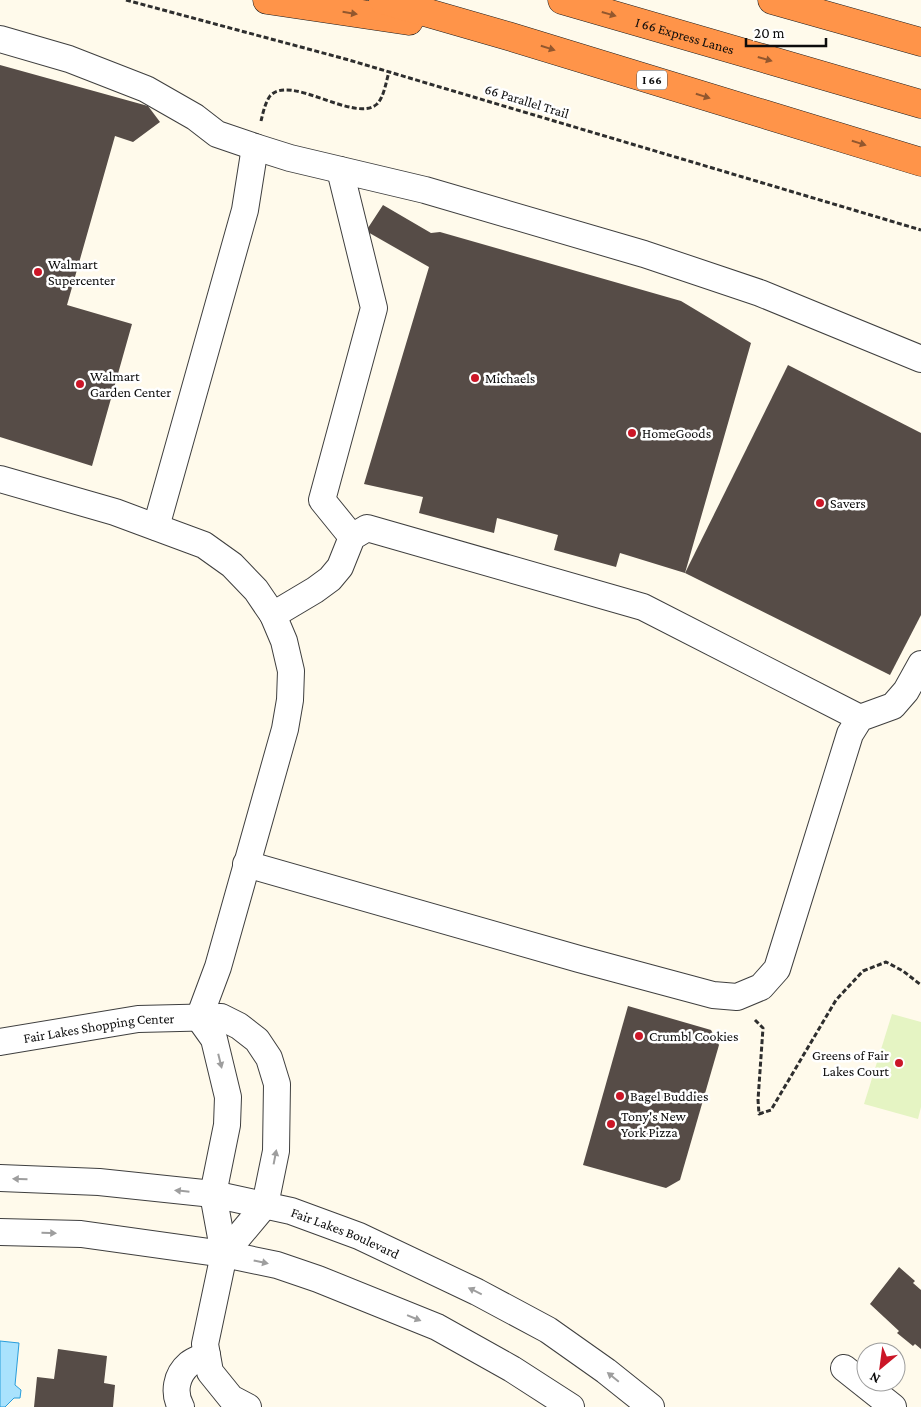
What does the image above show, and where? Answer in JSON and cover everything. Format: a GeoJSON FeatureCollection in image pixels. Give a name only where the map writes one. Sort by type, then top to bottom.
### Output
{"type":"FeatureCollection","features":[{"type":"Feature","properties":{"kind":"highway"},"geometry":{"type":"LineString","coordinates":[[267,0],[508,36]]}},
{"type":"Feature","properties":{"kind":"highway","name":"I 66"},"geometry":{"type":"LineString","coordinates":[[383,0],[508,36],[921,162]]}},
{"type":"Feature","properties":{"kind":"highway","name":"I 66 Express Lanes"},"geometry":{"type":"LineString","coordinates":[[562,0],[921,104]]}},
{"type":"Feature","properties":{"kind":"highway"},"geometry":{"type":"LineString","coordinates":[[772,0],[921,42]]}},
{"type":"Feature","properties":{"kind":"street"},"geometry":{"type":"LineString","coordinates":[[0,39],[69,59],[146,89],[195,117],[217,134],[256,147],[340,170],[426,190],[644,254],[760,294],[921,359]]}},
{"type":"Feature","properties":{"kind":"street"},"geometry":{"type":"LineString","coordinates":[[156,527],[245,210],[256,147]]}},
{"type":"Feature","properties":{"kind":"street"},"geometry":{"type":"LineString","coordinates":[[340,170],[374,308],[322,500],[352,537]]}},
{"type":"Feature","properties":{"kind":"street"},"geometry":{"type":"LineString","coordinates":[[0,479],[115,512],[204,545],[232,565],[256,590],[272,615],[284,641],[291,671],[290,700],[285,729],[218,967],[199,1018],[214,1039],[228,1097],[227,1126],[213,1194],[224,1254],[205,1344],[210,1372],[230,1398],[242,1406]]}},
{"type":"Feature","properties":{"kind":"street"},"geometry":{"type":"LineString","coordinates":[[272,615],[330,579],[340,567],[352,537],[367,528],[643,607],[860,718]]}},
{"type":"Feature","properties":{"kind":"street"},"geometry":{"type":"LineString","coordinates":[[246,864],[623,971],[713,995],[737,996],[761,988],[777,970],[850,734],[860,718],[893,706],[906,692],[921,664]]}},
{"type":"Feature","properties":{"kind":"street","name":"Fair Lakes Shopping Center"},"geometry":{"type":"LineString","coordinates":[[0,1042],[138,1019],[221,1017],[239,1026],[257,1040],[268,1058],[277,1084],[276,1150],[265,1205]]}},
{"type":"Feature","properties":{"kind":"street","name":"Fair Lakes Boulevard"},"geometry":{"type":"LineString","coordinates":[[0,1178],[99,1182],[213,1194],[291,1211],[359,1236],[477,1292],[548,1330],[606,1371],[651,1407]]}},
{"type":"Feature","properties":{"kind":"street"},"geometry":{"type":"LineString","coordinates":[[224,1254],[265,1205]]}},
{"type":"Feature","properties":{"kind":"street"},"geometry":{"type":"LineString","coordinates":[[0,1232],[81,1234],[224,1254],[277,1266],[318,1279],[437,1327],[512,1369],[571,1407]]}},
{"type":"Feature","properties":{"kind":"street"},"geometry":{"type":"LineString","coordinates":[[182,1407],[176,1398],[178,1379],[189,1364],[207,1354]]}},
{"type":"Feature","properties":{"kind":"street"},"geometry":{"type":"LineString","coordinates":[[844,1368],[893,1407]]}},
{"type":"Feature","properties":{"kind":"path","name":"66 Parallel Trail"},"geometry":{"type":"LineString","coordinates":[[126,0],[389,72],[921,230]]}},
{"type":"Feature","properties":{"kind":"path"},"geometry":{"type":"LineString","coordinates":[[256,147],[264,108],[269,98],[275,92],[284,89],[297,91],[355,108],[369,109],[377,104],[382,95],[389,72]]}},
{"type":"Feature","properties":{"kind":"path"},"geometry":{"type":"LineString","coordinates":[[755,1020],[763,1028],[758,1100],[759,1114],[771,1110],[836,1000],[863,971],[886,962],[903,971],[921,985]]}},
{"type":"Feature","properties":{"kind":"green space","name":"Greens of Fair Lakes Court"},"geometry":{"type":"Polygon","coordinates":[[[892,1014],[921,1022],[921,1107],[918,1119],[864,1104],[892,1014]]]}},
{"type":"Feature","properties":{"kind":"water"},"geometry":{"type":"Polygon","coordinates":[[[0,1341],[19,1343],[15,1385],[21,1390],[20,1398],[14,1398],[5,1407],[0,1407],[0,1341]]]}},
{"type":"Feature","properties":{"kind":"building","name":"Walmart Supercenter"},"geometry":{"type":"Polygon","coordinates":[[[0,65],[148,106],[160,122],[133,142],[115,136],[67,305],[132,324],[92,466],[0,437],[0,65]]]}},
{"type":"Feature","properties":{"kind":"building"},"geometry":{"type":"Polygon","coordinates":[[[383,205],[431,233],[440,232],[681,301],[751,343],[685,573],[620,553],[616,567],[554,550],[558,535],[497,518],[494,533],[419,513],[423,497],[364,484],[429,267],[366,231],[383,205]]]}},
{"type":"Feature","properties":{"kind":"building","name":"Savers"},"geometry":{"type":"Polygon","coordinates":[[[788,365],[921,433],[921,615],[890,675],[685,573],[788,365]]]}},
{"type":"Feature","properties":{"kind":"building"},"geometry":{"type":"Polygon","coordinates":[[[628,1006],[711,1030],[719,1045],[680,1180],[666,1188],[583,1165],[628,1006]]]}},
{"type":"Feature","properties":{"kind":"building"},"geometry":{"type":"Polygon","coordinates":[[[899,1267],[915,1281],[913,1283],[921,1290],[921,1349],[915,1344],[913,1346],[897,1333],[899,1331],[870,1304],[899,1267]]]}},
{"type":"Feature","properties":{"kind":"building"},"geometry":{"type":"Polygon","coordinates":[[[58,1349],[107,1356],[104,1383],[115,1385],[113,1407],[34,1407],[37,1377],[54,1379],[58,1349]]]}},
{"type":"Feature","properties":{"kind":"place","name":"Walmart Supercenter"},"geometry":{"type":"Point","coordinates":[38,272]}},
{"type":"Feature","properties":{"kind":"place","name":"Michaels"},"geometry":{"type":"Point","coordinates":[475,378]}},
{"type":"Feature","properties":{"kind":"place","name":"Walmart Garden Center"},"geometry":{"type":"Point","coordinates":[80,384]}},
{"type":"Feature","properties":{"kind":"place","name":"HomeGoods"},"geometry":{"type":"Point","coordinates":[632,433]}},
{"type":"Feature","properties":{"kind":"place","name":"Savers"},"geometry":{"type":"Point","coordinates":[820,503]}},
{"type":"Feature","properties":{"kind":"place","name":"Crumbl Cookies"},"geometry":{"type":"Point","coordinates":[639,1036]}},
{"type":"Feature","properties":{"kind":"place","name":"Greens of Fair Lakes Court"},"geometry":{"type":"Point","coordinates":[899,1063]}},
{"type":"Feature","properties":{"kind":"place","name":"Bagel Buddies"},"geometry":{"type":"Point","coordinates":[620,1096]}},
{"type":"Feature","properties":{"kind":"place","name":"Tony's New York Pizza"},"geometry":{"type":"Point","coordinates":[611,1124]}}]}
